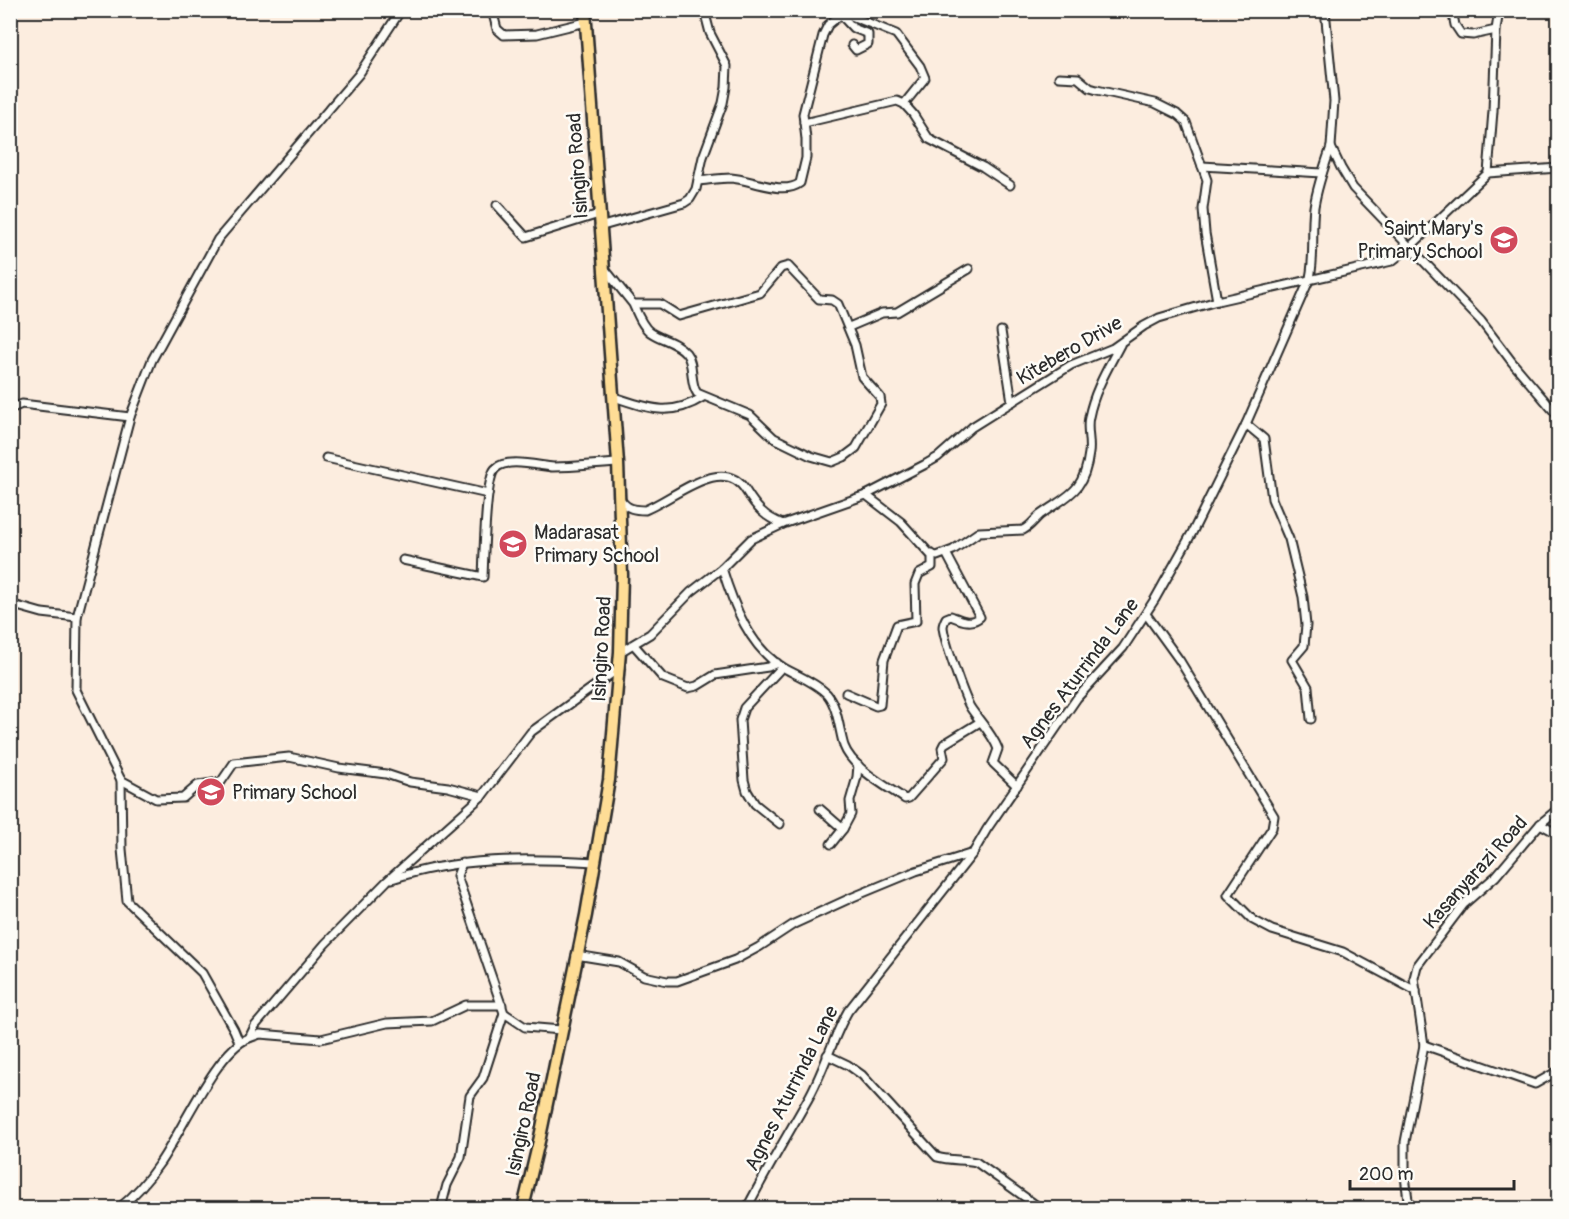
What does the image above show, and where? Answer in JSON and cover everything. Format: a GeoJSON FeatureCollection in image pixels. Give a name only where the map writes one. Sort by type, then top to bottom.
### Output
{"type":"FeatureCollection","features":[{"type":"Feature","properties":{"kind":"main road","name":"Isingiro Road"},"geometry":{"type":"LineString","coordinates":[[523,1209],[540,1137],[595,862],[609,780],[620,652],[622,575],[620,498],[585,10]]}},
{"type":"Feature","properties":{"kind":"street"},"geometry":{"type":"LineString","coordinates":[[239,1042],[202,973],[127,902],[122,849],[121,780],[76,690],[77,617],[130,417],[152,360],[218,239],[359,74],[401,10]]}},
{"type":"Feature","properties":{"kind":"street"},"geometry":{"type":"LineString","coordinates":[[492,10],[497,29],[504,35],[544,33],[586,22]]}},
{"type":"Feature","properties":{"kind":"street"},"geometry":{"type":"LineString","coordinates":[[600,227],[684,203],[694,195],[709,137],[723,103],[728,69],[710,33],[704,10]]}},
{"type":"Feature","properties":{"kind":"street","name":"Agnes Aturrinda Lane"},"geometry":{"type":"LineString","coordinates":[[747,1209],[785,1136],[808,1098],[837,1030],[848,1011],[973,853],[1077,698],[1123,648],[1146,614],[1193,531],[1246,424],[1310,278],[1313,264],[1314,208],[1331,147],[1334,101],[1324,10]]}},
{"type":"Feature","properties":{"kind":"street"},"geometry":{"type":"LineString","coordinates":[[1452,10],[1455,25],[1461,33],[1473,35],[1496,30]]}},
{"type":"Feature","properties":{"kind":"street"},"geometry":{"type":"LineString","coordinates":[[1499,10],[1488,173],[1558,168]]}},
{"type":"Feature","properties":{"kind":"street"},"geometry":{"type":"LineString","coordinates":[[698,181],[728,178],[769,186],[796,186],[802,179],[806,158],[805,107],[825,30],[844,13]]}},
{"type":"Feature","properties":{"kind":"street"},"geometry":{"type":"LineString","coordinates":[[844,13],[853,28],[868,34],[868,44],[856,50],[852,45]]}},
{"type":"Feature","properties":{"kind":"street"},"geometry":{"type":"LineString","coordinates":[[844,13],[896,34],[920,66],[925,78],[904,104]]}},
{"type":"Feature","properties":{"kind":"street"},"geometry":{"type":"LineString","coordinates":[[1059,77],[1078,78],[1090,88],[1155,103],[1177,114],[1186,122],[1207,180],[1203,209],[1217,301]]}},
{"type":"Feature","properties":{"kind":"street"},"geometry":{"type":"LineString","coordinates":[[804,123],[893,102],[904,104],[914,114],[929,139],[983,167],[1010,185]]}},
{"type":"Feature","properties":{"kind":"street"},"geometry":{"type":"LineString","coordinates":[[1331,147],[1353,188],[1482,321],[1512,362],[1558,416]]}},
{"type":"Feature","properties":{"kind":"street"},"geometry":{"type":"LineString","coordinates":[[1202,166],[1322,173]]}},
{"type":"Feature","properties":{"kind":"street","name":"Kitebero Drive"},"geometry":{"type":"LineString","coordinates":[[620,652],[634,645],[659,626],[701,582],[722,568],[751,539],[783,524],[866,495],[938,457],[972,427],[1071,365],[1120,343],[1159,318],[1310,278],[1392,261],[1410,247],[1488,173]]}},
{"type":"Feature","properties":{"kind":"street"},"geometry":{"type":"LineString","coordinates":[[497,205],[526,237],[599,214]]}},
{"type":"Feature","properties":{"kind":"street"},"geometry":{"type":"LineString","coordinates":[[604,268],[633,304],[648,331],[672,342],[687,354],[694,390],[703,397],[750,415],[774,438],[811,456],[832,462],[856,448],[874,417],[881,400],[862,377],[855,345],[838,304],[832,300],[819,299],[788,266],[781,268],[760,293],[685,316],[674,314],[660,304],[633,304]]}},
{"type":"Feature","properties":{"kind":"street"},"geometry":{"type":"LineString","coordinates":[[849,327],[882,314],[897,312],[969,269]]}},
{"type":"Feature","properties":{"kind":"street"},"geometry":{"type":"LineString","coordinates":[[1001,332],[1012,402]]}},
{"type":"Feature","properties":{"kind":"street"},"geometry":{"type":"LineString","coordinates":[[866,495],[901,522],[924,549],[937,556],[946,554],[979,532],[1023,530],[1029,527],[1039,516],[1058,505],[1076,490],[1080,483],[1089,455],[1087,433],[1095,396],[1120,343]]}},
{"type":"Feature","properties":{"kind":"street"},"geometry":{"type":"LineString","coordinates":[[614,397],[650,409],[672,410],[684,407],[703,397]]}},
{"type":"Feature","properties":{"kind":"street"},"geometry":{"type":"LineString","coordinates":[[10,409],[22,404],[130,417]]}},
{"type":"Feature","properties":{"kind":"street"},"geometry":{"type":"LineString","coordinates":[[1246,424],[1264,439],[1272,499],[1289,539],[1303,597],[1306,625],[1304,646],[1292,660],[1308,687],[1311,719]]}},
{"type":"Feature","properties":{"kind":"street"},"geometry":{"type":"LineString","coordinates":[[326,458],[488,494]]}},
{"type":"Feature","properties":{"kind":"street"},"geometry":{"type":"LineString","coordinates":[[403,561],[483,578],[488,494],[493,471],[499,465],[526,462],[552,467],[618,463]]}},
{"type":"Feature","properties":{"kind":"street"},"geometry":{"type":"LineString","coordinates":[[620,498],[625,506],[645,510],[709,477],[729,476],[738,480],[760,512],[783,524]]}},
{"type":"Feature","properties":{"kind":"street"},"geometry":{"type":"LineString","coordinates":[[846,693],[876,706],[880,705],[887,647],[897,625],[916,621],[915,584],[918,574],[932,567],[932,554]]}},
{"type":"Feature","properties":{"kind":"street"},"geometry":{"type":"LineString","coordinates":[[946,554],[980,617],[968,622],[951,616],[946,618],[943,626],[954,666],[969,704],[998,749],[993,763],[1017,786]]}},
{"type":"Feature","properties":{"kind":"street"},"geometry":{"type":"LineString","coordinates":[[722,568],[744,624],[760,648],[780,665],[806,678],[828,695],[845,747],[858,765],[906,799],[944,758],[942,748],[944,744],[980,722]]}},
{"type":"Feature","properties":{"kind":"street"},"geometry":{"type":"LineString","coordinates":[[10,604],[42,614],[77,617]]}},
{"type":"Feature","properties":{"kind":"street"},"geometry":{"type":"LineString","coordinates":[[1146,614],[1180,662],[1274,816],[1272,828],[1228,895],[1253,920],[1272,930],[1343,952],[1416,991]]}},
{"type":"Feature","properties":{"kind":"street"},"geometry":{"type":"LineString","coordinates":[[634,645],[663,678],[688,688],[697,686],[715,675],[780,665]]}},
{"type":"Feature","properties":{"kind":"street"},"geometry":{"type":"LineString","coordinates":[[780,665],[744,708],[740,720],[744,780],[747,791],[755,804],[780,824]]}},
{"type":"Feature","properties":{"kind":"street"},"geometry":{"type":"LineString","coordinates":[[249,1038],[255,1026],[325,944],[387,880],[482,796],[531,732],[618,669]]}},
{"type":"Feature","properties":{"kind":"street"},"geometry":{"type":"LineString","coordinates":[[121,780],[156,800],[183,798],[198,785],[221,782],[234,763],[289,757],[339,768],[386,774],[410,782],[448,787],[482,796]]}},
{"type":"Feature","properties":{"kind":"street"},"geometry":{"type":"LineString","coordinates":[[831,844],[851,814],[850,801],[858,765]]}},
{"type":"Feature","properties":{"kind":"street"},"geometry":{"type":"LineString","coordinates":[[820,809],[843,829]]}},
{"type":"Feature","properties":{"kind":"street","name":"Kasanyarazi Road"},"geometry":{"type":"LineString","coordinates":[[1409,1209],[1405,1176],[1405,1142],[1424,1045],[1414,978],[1417,966],[1464,904],[1496,876],[1540,824],[1558,809]]}},
{"type":"Feature","properties":{"kind":"street"},"geometry":{"type":"LineString","coordinates":[[1540,824],[1558,834]]}},
{"type":"Feature","properties":{"kind":"street"},"geometry":{"type":"LineString","coordinates":[[576,955],[619,962],[644,976],[677,981],[735,960],[794,924],[853,897],[973,853]]}},
{"type":"Feature","properties":{"kind":"street"},"geometry":{"type":"LineString","coordinates":[[387,880],[420,869],[462,863],[511,859],[595,862]]}},
{"type":"Feature","properties":{"kind":"street"},"geometry":{"type":"LineString","coordinates":[[462,863],[457,876],[503,1009],[525,1027],[561,1030]]}},
{"type":"Feature","properties":{"kind":"street"},"geometry":{"type":"LineString","coordinates":[[119,1209],[159,1165],[216,1071],[239,1042],[260,1034],[321,1039],[387,1023],[432,1021],[466,1005],[503,1009]]}},
{"type":"Feature","properties":{"kind":"street"},"geometry":{"type":"LineString","coordinates":[[441,1209],[447,1185],[460,1156],[470,1096],[483,1077],[503,1009]]}},
{"type":"Feature","properties":{"kind":"street"},"geometry":{"type":"LineString","coordinates":[[1424,1045],[1535,1084],[1558,1071]]}},
{"type":"Feature","properties":{"kind":"street"},"geometry":{"type":"LineString","coordinates":[[827,1055],[862,1075],[938,1156],[949,1161],[976,1162],[1040,1209]]}},
{"type":"Feature","properties":{"kind":"place","name":"Saint Mary's Primary School"},"geometry":{"type":"Point","coordinates":[1504,240]}},
{"type":"Feature","properties":{"kind":"place","name":"Madarasat Primary School"},"geometry":{"type":"Point","coordinates":[513,544]}},
{"type":"Feature","properties":{"kind":"place","name":"Primary School"},"geometry":{"type":"Point","coordinates":[211,792]}}]}
